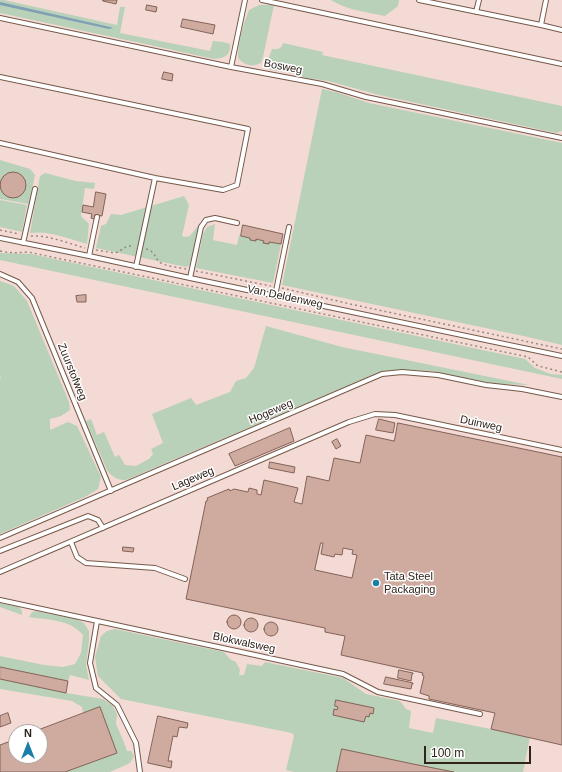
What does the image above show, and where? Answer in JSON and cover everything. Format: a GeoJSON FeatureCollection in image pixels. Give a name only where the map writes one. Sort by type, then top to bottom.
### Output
{"type":"FeatureCollection","features":[{"type":"Feature","properties":{"kind":"lane"},"geometry":{"type":"LineString","coordinates":[[231,67],[245,0]]}},
{"type":"Feature","properties":{"kind":"lane"},"geometry":{"type":"LineString","coordinates":[[262,0],[562,64]]}},
{"type":"Feature","properties":{"kind":"lane"},"geometry":{"type":"LineString","coordinates":[[419,0],[562,30]]}},
{"type":"Feature","properties":{"kind":"lane"},"geometry":{"type":"LineString","coordinates":[[476,12],[479,0]]}},
{"type":"Feature","properties":{"kind":"lane"},"geometry":{"type":"LineString","coordinates":[[541,25],[546,0]]}},
{"type":"Feature","properties":{"kind":"lane","name":"Bosweg"},"geometry":{"type":"LineString","coordinates":[[0,18],[231,67],[322,84],[366,97],[562,138]]}},
{"type":"Feature","properties":{"kind":"lane"},"geometry":{"type":"LineString","coordinates":[[0,77],[248,129],[237,185],[223,190],[155,178],[0,143]]}},
{"type":"Feature","properties":{"kind":"lane"},"geometry":{"type":"LineString","coordinates":[[136,267],[155,178]]}},
{"type":"Feature","properties":{"kind":"lane"},"geometry":{"type":"LineString","coordinates":[[23,243],[35,189]]}},
{"type":"Feature","properties":{"kind":"lane"},"geometry":{"type":"LineString","coordinates":[[89,256],[97,217]]}},
{"type":"Feature","properties":{"kind":"lane"},"geometry":{"type":"LineString","coordinates":[[190,278],[201,228],[206,220],[215,218],[238,223]]}},
{"type":"Feature","properties":{"kind":"lane"},"geometry":{"type":"LineString","coordinates":[[275,296],[289,227]]}},
{"type":"Feature","properties":{"kind":"lane","name":"Van Deldenweg"},"geometry":{"type":"LineString","coordinates":[[0,238],[349,311],[455,335],[562,356]]}},
{"type":"Feature","properties":{"kind":"lane","name":"Zuurstofweg"},"geometry":{"type":"LineString","coordinates":[[0,274],[18,282],[32,298],[111,490]]}},
{"type":"Feature","properties":{"kind":"lane","name":"Hogeweg"},"geometry":{"type":"LineString","coordinates":[[0,538],[382,374],[402,372],[438,375],[486,385],[522,389],[562,397]]}},
{"type":"Feature","properties":{"kind":"lane","name":"Lageweg"},"geometry":{"type":"LineString","coordinates":[[0,572],[349,422],[375,414],[395,415]]}},
{"type":"Feature","properties":{"kind":"lane","name":"Duinweg"},"geometry":{"type":"LineString","coordinates":[[395,415],[562,450]]}},
{"type":"Feature","properties":{"kind":"lane"},"geometry":{"type":"LineString","coordinates":[[0,551],[88,516],[98,520],[103,528]]}},
{"type":"Feature","properties":{"kind":"lane"},"geometry":{"type":"LineString","coordinates":[[70,542],[77,557],[86,563],[155,568],[185,578]]}},
{"type":"Feature","properties":{"kind":"lane","name":"Blokwalsweg"},"geometry":{"type":"LineString","coordinates":[[0,600],[343,674],[378,692],[480,714]]}},
{"type":"Feature","properties":{"kind":"lane"},"geometry":{"type":"LineString","coordinates":[[97,621],[90,663],[96,688],[117,705],[136,743],[140,772]]}},
{"type":"Feature","properties":{"kind":"path","name":"Van Deldenweg"},"geometry":{"type":"LineString","coordinates":[[0,251],[11,253],[28,252],[528,357],[538,366],[562,372]]}},
{"type":"Feature","properties":{"kind":"shaded area"},"geometry":{"type":"Polygon","coordinates":[[[0,0],[562,0],[562,772],[0,772],[0,0]]]}},
{"type":"Feature","properties":{"kind":"green space"},"geometry":{"type":"Polygon","coordinates":[[[0,0],[117,25],[120,7],[125,7],[120,33],[210,51],[213,41],[230,44],[230,48],[226,56],[214,59],[0,13],[0,0]]]}},
{"type":"Feature","properties":{"kind":"green space"},"geometry":{"type":"Polygon","coordinates":[[[331,0],[399,0],[398,6],[385,16],[350,8],[331,0]]]}},
{"type":"Feature","properties":{"kind":"green space"},"geometry":{"type":"Polygon","coordinates":[[[259,5],[274,5],[261,63],[249,65],[238,58],[240,40],[249,10],[259,5]]]}},
{"type":"Feature","properties":{"kind":"green space"},"geometry":{"type":"Polygon","coordinates":[[[283,43],[323,52],[322,55],[562,106],[562,131],[556,133],[379,95],[328,81],[307,78],[289,72],[270,70],[268,60],[272,49],[280,48],[283,43]]]}},
{"type":"Feature","properties":{"kind":"green space"},"geometry":{"type":"Polygon","coordinates":[[[322,89],[369,103],[562,143],[562,345],[282,285],[322,89]]]}},
{"type":"Feature","properties":{"kind":"green space"},"geometry":{"type":"Polygon","coordinates":[[[0,160],[30,169],[35,175],[29,204],[0,199],[0,160]]]}},
{"type":"Feature","properties":{"kind":"green space"},"geometry":{"type":"Polygon","coordinates":[[[45,173],[76,181],[95,183],[94,189],[85,188],[81,216],[89,224],[87,244],[51,234],[37,232],[30,233],[40,176],[45,173]]]}},
{"type":"Feature","properties":{"kind":"green space"},"geometry":{"type":"Polygon","coordinates":[[[184,196],[189,205],[182,236],[190,236],[200,223],[190,265],[186,267],[96,248],[101,226],[106,224],[111,214],[121,215],[184,196]]]}},
{"type":"Feature","properties":{"kind":"green space"},"geometry":{"type":"Polygon","coordinates":[[[0,200],[27,205],[22,232],[0,227],[0,200]]]}},
{"type":"Feature","properties":{"kind":"green space"},"geometry":{"type":"Polygon","coordinates":[[[215,224],[213,240],[237,245],[239,235],[281,244],[273,283],[196,268],[203,234],[207,227],[215,224]]]}},
{"type":"Feature","properties":{"kind":"green space"},"geometry":{"type":"Polygon","coordinates":[[[0,253],[31,254],[525,359],[535,368],[551,374],[562,375],[562,379],[0,260],[0,253]]]}},
{"type":"Feature","properties":{"kind":"green space"},"geometry":{"type":"Polygon","coordinates":[[[0,281],[14,286],[27,301],[69,402],[70,410],[61,416],[50,419],[50,430],[68,422],[77,426],[101,477],[98,489],[85,497],[0,534],[1,378],[0,281]]]}},
{"type":"Feature","properties":{"kind":"green space"},"geometry":{"type":"Polygon","coordinates":[[[266,326],[342,347],[529,385],[497,384],[431,371],[382,371],[126,480],[117,479],[111,475],[107,470],[86,421],[91,419],[97,435],[104,432],[115,457],[119,455],[125,465],[136,466],[149,459],[153,454],[151,449],[163,443],[152,414],[191,398],[196,405],[230,392],[236,381],[246,378],[254,368],[266,326]]]}},
{"type":"Feature","properties":{"kind":"green space"},"geometry":{"type":"Polygon","coordinates":[[[0,603],[19,607],[22,611],[22,615],[0,607],[0,603]]]}},
{"type":"Feature","properties":{"kind":"green space"},"geometry":{"type":"Polygon","coordinates":[[[36,611],[76,619],[84,623],[89,631],[86,665],[89,680],[70,675],[68,681],[0,667],[0,656],[44,665],[63,667],[75,664],[81,653],[83,635],[72,626],[65,623],[29,617],[32,612],[36,611]]]}},
{"type":"Feature","properties":{"kind":"green space"},"geometry":{"type":"Polygon","coordinates":[[[115,629],[224,652],[230,659],[236,662],[240,670],[239,675],[244,675],[247,664],[262,666],[265,662],[343,678],[366,694],[400,701],[406,709],[411,711],[409,728],[433,733],[436,718],[530,737],[523,772],[294,772],[286,770],[294,736],[292,733],[121,699],[98,676],[95,657],[101,636],[107,631],[115,629]]]}},
{"type":"Feature","properties":{"kind":"green space"},"geometry":{"type":"Polygon","coordinates":[[[0,679],[103,699],[112,705],[117,714],[116,724],[127,751],[131,751],[134,756],[130,763],[110,772],[65,772],[83,713],[82,707],[72,701],[0,689],[0,679]]]}},
{"type":"Feature","properties":{"kind":"water"},"geometry":{"type":"Polygon","coordinates":[[[0,2],[113,28],[109,29],[0,5],[0,2]]]}},
{"type":"Feature","properties":{"kind":"building"},"geometry":{"type":"Polygon","coordinates":[[[103,0],[117,0],[116,4],[103,0]]]}},
{"type":"Feature","properties":{"kind":"building"},"geometry":{"type":"Polygon","coordinates":[[[147,5],[157,7],[156,12],[146,10],[147,5]]]}},
{"type":"Feature","properties":{"kind":"building"},"geometry":{"type":"Polygon","coordinates":[[[183,19],[215,25],[213,34],[181,27],[183,19]]]}},
{"type":"Feature","properties":{"kind":"building"},"geometry":{"type":"Polygon","coordinates":[[[164,72],[173,74],[172,81],[162,79],[164,72]]]}},
{"type":"Feature","properties":{"kind":"building"},"geometry":{"type":"Polygon","coordinates":[[[13,172],[22,176],[26,185],[22,194],[13,198],[4,194],[0,185],[4,176],[13,172]]]}},
{"type":"Feature","properties":{"kind":"building"},"geometry":{"type":"Polygon","coordinates":[[[96,192],[106,194],[102,216],[95,215],[94,219],[91,218],[92,214],[82,212],[83,205],[93,207],[96,192]]]}},
{"type":"Feature","properties":{"kind":"building"},"geometry":{"type":"Polygon","coordinates":[[[243,225],[283,234],[281,244],[269,242],[269,244],[263,243],[264,241],[256,239],[256,241],[250,240],[250,238],[241,236],[243,225]]]}},
{"type":"Feature","properties":{"kind":"building"},"geometry":{"type":"Polygon","coordinates":[[[86,295],[86,302],[77,302],[76,296],[86,295]]]}},
{"type":"Feature","properties":{"kind":"building"},"geometry":{"type":"Polygon","coordinates":[[[379,419],[395,423],[393,433],[376,430],[379,419]]]}},
{"type":"Feature","properties":{"kind":"building","name":"Tata Steel Packaging"},"geometry":{"type":"Polygon","coordinates":[[[398,423],[562,457],[562,745],[491,729],[495,713],[429,699],[429,696],[420,693],[424,676],[422,675],[423,673],[341,655],[345,636],[325,632],[325,628],[186,599],[206,501],[208,500],[207,498],[229,489],[230,491],[234,489],[248,492],[249,488],[257,490],[257,494],[261,495],[264,480],[298,488],[294,502],[302,504],[307,476],[329,481],[334,458],[360,463],[366,435],[394,441],[398,423]],[[321,543],[315,570],[352,578],[357,555],[352,554],[353,550],[343,548],[342,555],[335,554],[334,557],[321,554],[323,543],[321,543]]]}},
{"type":"Feature","properties":{"kind":"building"},"geometry":{"type":"Polygon","coordinates":[[[290,428],[294,441],[235,466],[229,454],[290,428]]]}},
{"type":"Feature","properties":{"kind":"building"},"geometry":{"type":"Polygon","coordinates":[[[337,439],[341,446],[336,449],[332,442],[337,439]]]}},
{"type":"Feature","properties":{"kind":"building"},"geometry":{"type":"Polygon","coordinates":[[[270,462],[295,467],[294,473],[269,468],[270,462]]]}},
{"type":"Feature","properties":{"kind":"building"},"geometry":{"type":"Polygon","coordinates":[[[123,547],[134,548],[133,552],[123,551],[123,547]]]}},
{"type":"Feature","properties":{"kind":"building"},"geometry":{"type":"Polygon","coordinates":[[[234,615],[239,617],[241,622],[239,627],[234,629],[229,627],[227,622],[229,617],[234,615]]]}},
{"type":"Feature","properties":{"kind":"building"},"geometry":{"type":"Polygon","coordinates":[[[251,618],[256,620],[258,625],[256,630],[251,632],[246,630],[244,625],[246,620],[251,618]]]}},
{"type":"Feature","properties":{"kind":"building"},"geometry":{"type":"Polygon","coordinates":[[[271,622],[276,624],[278,629],[276,634],[271,636],[266,634],[264,629],[266,624],[271,622]]]}},
{"type":"Feature","properties":{"kind":"building"},"geometry":{"type":"Polygon","coordinates":[[[0,667],[68,681],[66,693],[0,679],[0,667]]]}},
{"type":"Feature","properties":{"kind":"building"},"geometry":{"type":"Polygon","coordinates":[[[399,670],[413,673],[411,681],[398,678],[399,670]]]}},
{"type":"Feature","properties":{"kind":"building"},"geometry":{"type":"Polygon","coordinates":[[[386,677],[413,684],[411,689],[384,684],[386,677]]]}},
{"type":"Feature","properties":{"kind":"building"},"geometry":{"type":"Polygon","coordinates":[[[336,700],[374,708],[373,714],[370,713],[369,717],[366,716],[364,722],[333,715],[334,709],[337,710],[338,707],[335,706],[336,700]]]}},
{"type":"Feature","properties":{"kind":"building"},"geometry":{"type":"Polygon","coordinates":[[[100,707],[117,753],[65,772],[0,772],[0,745],[8,742],[8,764],[48,764],[48,726],[100,707]]]}},
{"type":"Feature","properties":{"kind":"building"},"geometry":{"type":"Polygon","coordinates":[[[8,713],[11,723],[0,727],[0,716],[8,713]]]}},
{"type":"Feature","properties":{"kind":"building"},"geometry":{"type":"Polygon","coordinates":[[[158,716],[188,723],[187,728],[179,727],[177,737],[173,736],[168,761],[172,761],[171,768],[148,763],[158,716]]]}},
{"type":"Feature","properties":{"kind":"building"},"geometry":{"type":"Polygon","coordinates":[[[342,749],[413,764],[454,772],[337,772],[342,749]]]}},
{"type":"Feature","properties":{"kind":"place","name":"Tata Steel Packaging"},"geometry":{"type":"Point","coordinates":[376,583]}}]}
